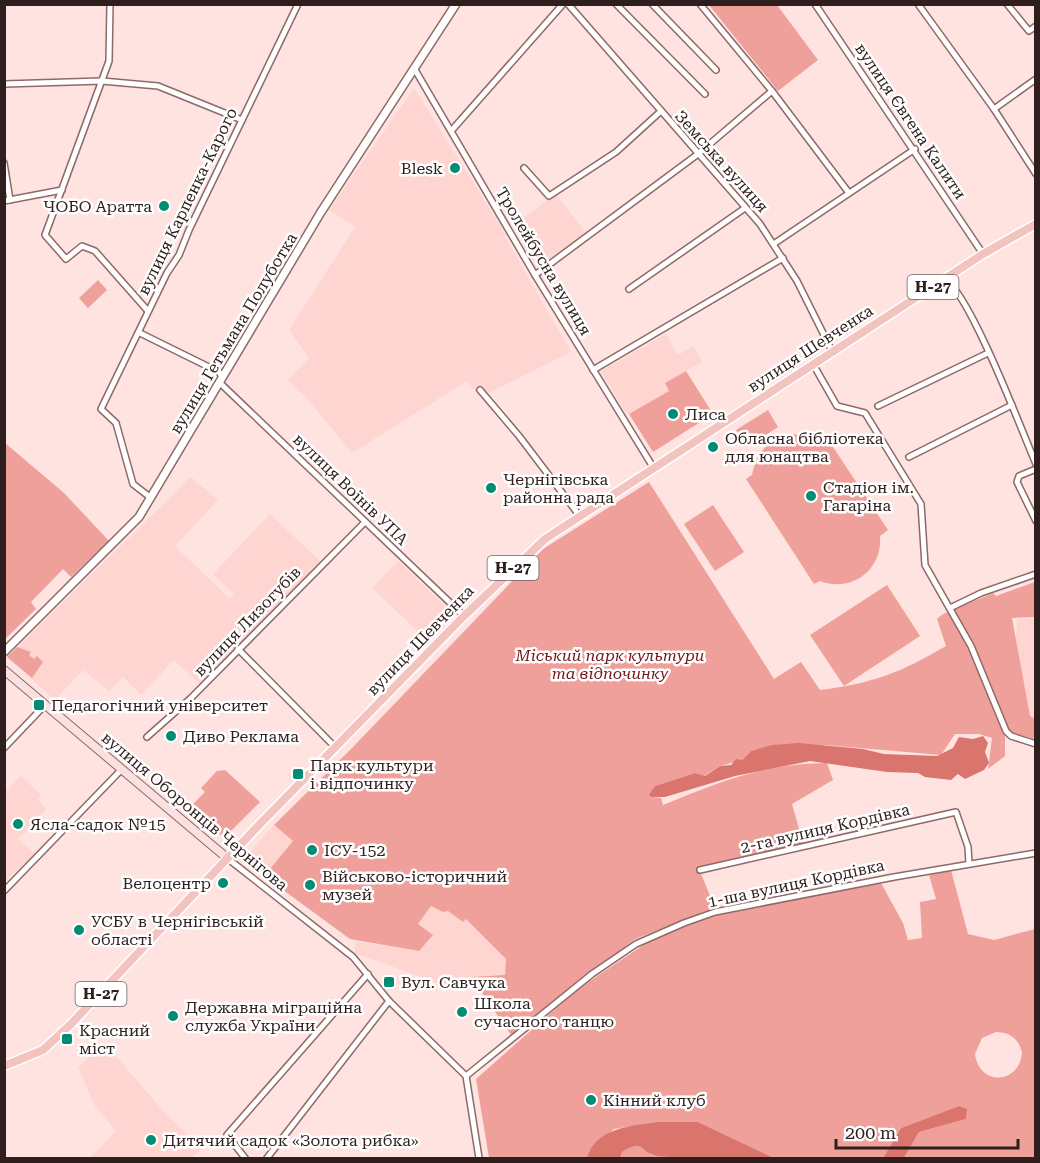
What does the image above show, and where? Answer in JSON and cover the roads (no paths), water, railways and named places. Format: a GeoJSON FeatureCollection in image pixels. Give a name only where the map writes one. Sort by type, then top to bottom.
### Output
{"type":"FeatureCollection","features":[{"type":"Feature","properties":{"kind":"main road","name":"вулиця Шевченка"},"geometry":{"type":"LineString","coordinates":[[4,1066],[43,1050],[72,1024],[227,858],[464,616],[545,539],[983,254],[1034,227]]}},
{"type":"Feature","properties":{"kind":"main road","name":"вулиця Оборонців Чернігова"},"geometry":{"type":"LineString","coordinates":[[4,670],[227,858]]}},
{"type":"Feature","properties":{"kind":"street"},"geometry":{"type":"LineString","coordinates":[[110,4],[109,61],[45,235],[66,259],[82,246],[95,251],[148,311]]}},
{"type":"Feature","properties":{"kind":"street","name":"вулиця Карпенка-Карого"},"geometry":{"type":"LineString","coordinates":[[151,498],[133,484],[116,423],[101,409],[140,333],[148,311],[179,255],[298,4]]}},
{"type":"Feature","properties":{"kind":"street","name":"вулиця Гетьмана Полуботка"},"geometry":{"type":"LineString","coordinates":[[4,652],[139,517],[321,212],[456,4]]}},
{"type":"Feature","properties":{"kind":"street"},"geometry":{"type":"LineString","coordinates":[[452,130],[563,4]]}},
{"type":"Feature","properties":{"kind":"street","name":"Земська вулиця"},"geometry":{"type":"LineString","coordinates":[[568,4],[775,243],[832,351]]}},
{"type":"Feature","properties":{"kind":"street"},"geometry":{"type":"LineString","coordinates":[[616,4],[705,94]]}},
{"type":"Feature","properties":{"kind":"street"},"geometry":{"type":"LineString","coordinates":[[652,4],[716,70]]}},
{"type":"Feature","properties":{"kind":"street"},"geometry":{"type":"LineString","coordinates":[[700,4],[772,91],[849,193]]}},
{"type":"Feature","properties":{"kind":"street","name":"вулиця Євгена Калити"},"geometry":{"type":"LineString","coordinates":[[815,4],[915,149],[983,254]]}},
{"type":"Feature","properties":{"kind":"street"},"geometry":{"type":"LineString","coordinates":[[918,4],[994,109],[1035,174]]}},
{"type":"Feature","properties":{"kind":"street"},"geometry":{"type":"LineString","coordinates":[[1008,4],[1029,31],[1035,26]]}},
{"type":"Feature","properties":{"kind":"street","name":"Тролейбусна вулиця"},"geometry":{"type":"LineString","coordinates":[[414,68],[535,275],[653,467]]}},
{"type":"Feature","properties":{"kind":"street"},"geometry":{"type":"LineString","coordinates":[[994,109],[1035,79]]}},
{"type":"Feature","properties":{"kind":"street"},"geometry":{"type":"LineString","coordinates":[[4,84],[102,81],[158,86],[242,120]]}},
{"type":"Feature","properties":{"kind":"street"},"geometry":{"type":"LineString","coordinates":[[535,275],[698,154],[772,91]]}},
{"type":"Feature","properties":{"kind":"street"},"geometry":{"type":"LineString","coordinates":[[524,168],[549,196],[616,152],[660,112]]}},
{"type":"Feature","properties":{"kind":"street"},"geometry":{"type":"LineString","coordinates":[[775,243],[915,149]]}},
{"type":"Feature","properties":{"kind":"street"},"geometry":{"type":"LineString","coordinates":[[4,163],[7,200],[62,190]]}},
{"type":"Feature","properties":{"kind":"street"},"geometry":{"type":"LineString","coordinates":[[629,289],[746,208]]}},
{"type":"Feature","properties":{"kind":"street"},"geometry":{"type":"LineString","coordinates":[[593,370],[783,258]]}},
{"type":"Feature","properties":{"kind":"street"},"geometry":{"type":"LineString","coordinates":[[945,279],[955,285],[1012,405],[1035,464]]}},
{"type":"Feature","properties":{"kind":"street","name":"вулиця Воїнів УПА"},"geometry":{"type":"LineString","coordinates":[[140,333],[219,372],[220,379],[464,616]]}},
{"type":"Feature","properties":{"kind":"street"},"geometry":{"type":"LineString","coordinates":[[878,406],[988,353]]}},
{"type":"Feature","properties":{"kind":"street"},"geometry":{"type":"LineString","coordinates":[[813,363],[837,406],[865,413],[921,504],[925,564],[971,646],[1006,731],[1011,736],[1035,744]]}},
{"type":"Feature","properties":{"kind":"street"},"geometry":{"type":"LineString","coordinates":[[480,390],[579,515]]}},
{"type":"Feature","properties":{"kind":"street"},"geometry":{"type":"LineString","coordinates":[[909,456],[1012,405]]}},
{"type":"Feature","properties":{"kind":"street"},"geometry":{"type":"LineString","coordinates":[[1035,469],[1019,476],[1017,482],[1035,521]]}},
{"type":"Feature","properties":{"kind":"street","name":"вулиця Лизогубів"},"geometry":{"type":"LineString","coordinates":[[147,737],[191,698],[365,522]]}},
{"type":"Feature","properties":{"kind":"street"},"geometry":{"type":"LineString","coordinates":[[950,608],[981,593],[1035,574]]}},
{"type":"Feature","properties":{"kind":"street"},"geometry":{"type":"LineString","coordinates":[[237,649],[336,748]]}},
{"type":"Feature","properties":{"kind":"street"},"geometry":{"type":"LineString","coordinates":[[4,748],[45,705]]}},
{"type":"Feature","properties":{"kind":"street"},"geometry":{"type":"LineString","coordinates":[[4,891],[122,768]]}},
{"type":"Feature","properties":{"kind":"street","name":"2-га вулиця Кордівка"},"geometry":{"type":"LineString","coordinates":[[700,870],[956,812],[968,847],[969,864]]}},
{"type":"Feature","properties":{"kind":"street","name":"1-ша вулиця Кордівка"},"geometry":{"type":"LineString","coordinates":[[465,1076],[578,984],[636,944],[715,912],[1035,853]]}},
{"type":"Feature","properties":{"kind":"street","name":"вулиця Оборонців Чернігова"},"geometry":{"type":"LineString","coordinates":[[227,858],[353,957],[389,1001],[465,1076]]}},
{"type":"Feature","properties":{"kind":"street"},"geometry":{"type":"LineString","coordinates":[[245,1158],[227,1135],[368,974]]}},
{"type":"Feature","properties":{"kind":"street"},"geometry":{"type":"LineString","coordinates":[[267,1158],[389,1001]]}},
{"type":"Feature","properties":{"kind":"street"},"geometry":{"type":"LineString","coordinates":[[465,1076],[479,1158]]}},
{"type":"Feature","properties":{"kind":"place","name":"Blesk"},"geometry":{"type":"Point","coordinates":[455,168]}},
{"type":"Feature","properties":{"kind":"place","name":"ЧОБО Аратта"},"geometry":{"type":"Point","coordinates":[164,206]}},
{"type":"Feature","properties":{"kind":"place","name":"Лиса"},"geometry":{"type":"Point","coordinates":[673,414]}},
{"type":"Feature","properties":{"kind":"place","name":"Обласна бібліотека для юнацтва"},"geometry":{"type":"Point","coordinates":[713,447]}},
{"type":"Feature","properties":{"kind":"place","name":"Чернігівська районна рада"},"geometry":{"type":"Point","coordinates":[491,488]}},
{"type":"Feature","properties":{"kind":"place","name":"Стадіон ім. Гагаріна"},"geometry":{"type":"Point","coordinates":[811,496]}},
{"type":"Feature","properties":{"kind":"place","name":"Педагогічний університет"},"geometry":{"type":"Point","coordinates":[39,705]}},
{"type":"Feature","properties":{"kind":"place","name":"Диво Реклама"},"geometry":{"type":"Point","coordinates":[171,736]}},
{"type":"Feature","properties":{"kind":"place","name":"Парк культури і відпочинку"},"geometry":{"type":"Point","coordinates":[298,774]}},
{"type":"Feature","properties":{"kind":"place","name":"Ясла-садок №15"},"geometry":{"type":"Point","coordinates":[18,824]}},
{"type":"Feature","properties":{"kind":"place","name":"ІСУ-152"},"geometry":{"type":"Point","coordinates":[312,850]}},
{"type":"Feature","properties":{"kind":"place","name":"Велоцентр"},"geometry":{"type":"Point","coordinates":[223,883]}},
{"type":"Feature","properties":{"kind":"place","name":"Військово-історичний музей"},"geometry":{"type":"Point","coordinates":[310,885]}},
{"type":"Feature","properties":{"kind":"place","name":"УСБУ в Чернігівській області"},"geometry":{"type":"Point","coordinates":[79,930]}},
{"type":"Feature","properties":{"kind":"place","name":"Вул. Савчука"},"geometry":{"type":"Point","coordinates":[389,982]}},
{"type":"Feature","properties":{"kind":"place","name":"Школа сучасного танцю"},"geometry":{"type":"Point","coordinates":[462,1012]}},
{"type":"Feature","properties":{"kind":"place","name":"Державна міграційна служба України"},"geometry":{"type":"Point","coordinates":[173,1016]}},
{"type":"Feature","properties":{"kind":"place","name":"Красний міст"},"geometry":{"type":"Point","coordinates":[67,1039]}},
{"type":"Feature","properties":{"kind":"place","name":"Кінний клуб"},"geometry":{"type":"Point","coordinates":[591,1100]}},
{"type":"Feature","properties":{"kind":"place","name":"Дитячий садок «Золота рибка»"},"geometry":{"type":"Point","coordinates":[151,1140]}},
{"type":"Feature","properties":{"kind":"park label","name":"Міський парк культури та відпочинку"},"geometry":{"type":"Point","coordinates":[610,664]}}]}
